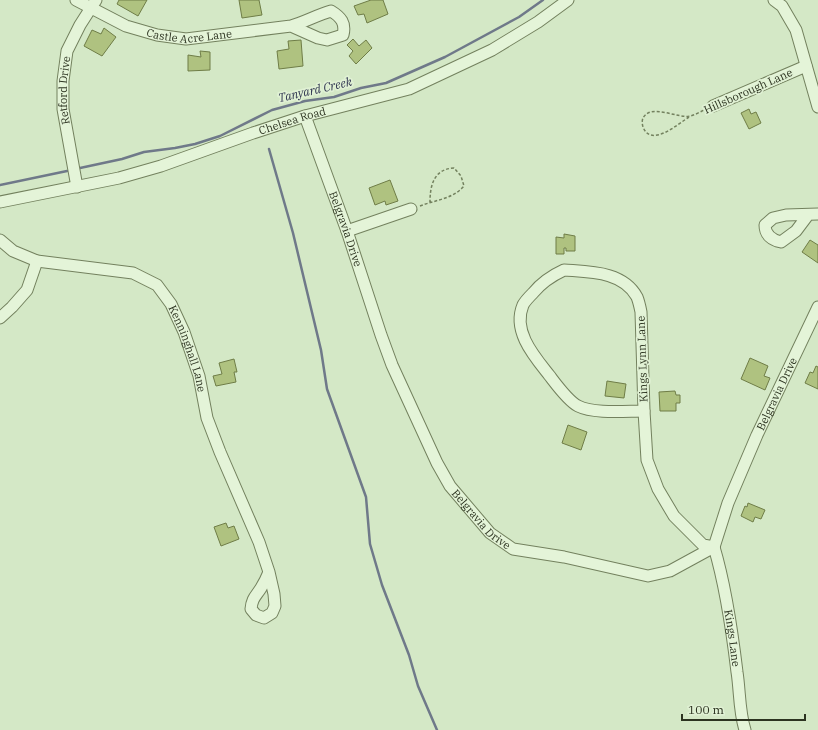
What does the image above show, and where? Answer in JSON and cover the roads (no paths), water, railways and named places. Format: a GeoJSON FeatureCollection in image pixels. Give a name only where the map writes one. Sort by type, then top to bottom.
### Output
{"type":"FeatureCollection","features":[{"type":"Feature","properties":{"kind":"street","name":"Castle Acre Lane"},"geometry":{"type":"LineString","coordinates":[[76,0],[94,4],[126,26],[157,35],[186,39],[291,26]]}},
{"type":"Feature","properties":{"kind":"street","name":"Chelsea Road"},"geometry":{"type":"LineString","coordinates":[[0,202],[120,178],[161,166],[252,133],[306,116],[409,89],[492,50],[538,22],[568,0]]}},
{"type":"Feature","properties":{"kind":"street"},"geometry":{"type":"LineString","coordinates":[[774,0],[782,6],[796,30],[818,107]]}},
{"type":"Feature","properties":{"kind":"street","name":"Retford Drive"},"geometry":{"type":"LineString","coordinates":[[77,187],[63,109],[63,81],[67,51],[80,25],[94,4]]}},
{"type":"Feature","properties":{"kind":"street","name":"Hillsborough Lane"},"geometry":{"type":"LineString","coordinates":[[713,106],[806,66]]}},
{"type":"Feature","properties":{"kind":"street","name":"Belgravia Drive"},"geometry":{"type":"LineString","coordinates":[[306,116],[347,232],[380,335],[437,464],[450,486],[490,533],[513,549],[564,557],[648,576],[670,571],[714,547],[728,503],[818,307]]}},
{"type":"Feature","properties":{"kind":"street"},"geometry":{"type":"LineString","coordinates":[[347,232],[411,209]]}},
{"type":"Feature","properties":{"kind":"street","name":"Kenninghall Lane"},"geometry":{"type":"LineString","coordinates":[[0,240],[12,251],[37,261],[133,273],[157,285],[171,304],[184,332],[199,376],[208,418],[220,452],[259,542],[269,572]]}},
{"type":"Feature","properties":{"kind":"street"},"geometry":{"type":"LineString","coordinates":[[0,318],[27,290],[37,261]]}},
{"type":"Feature","properties":{"kind":"street","name":"Kings Lynn Lane"},"geometry":{"type":"LineString","coordinates":[[644,411],[596,412],[577,406],[564,393],[536,358],[522,333],[519,318],[524,304],[535,290],[551,276],[564,270],[594,272],[614,276],[631,288],[637,298],[641,312],[647,460],[658,489],[674,516],[703,545],[714,547]]}},
{"type":"Feature","properties":{"kind":"street","name":"Kings Lane"},"geometry":{"type":"LineString","coordinates":[[714,547],[719,565],[733,643],[738,674],[739,697],[745,730]]}},
{"type":"Feature","properties":{"kind":"waterway","name":"Tanyard Creek"},"geometry":{"type":"LineString","coordinates":[[80,168],[122,159],[144,152],[195,144],[220,136],[272,110],[305,101],[334,97],[361,88],[386,83],[445,57],[519,17],[543,0]]}},
{"type":"Feature","properties":{"kind":"waterway"},"geometry":{"type":"LineString","coordinates":[[269,149],[293,233],[321,350],[327,389],[366,497],[370,544],[382,585],[409,655],[418,686],[437,730]]}},
{"type":"Feature","properties":{"kind":"waterway","name":"Tanyard Creek"},"geometry":{"type":"LineString","coordinates":[[0,185],[67,171]]}}]}
